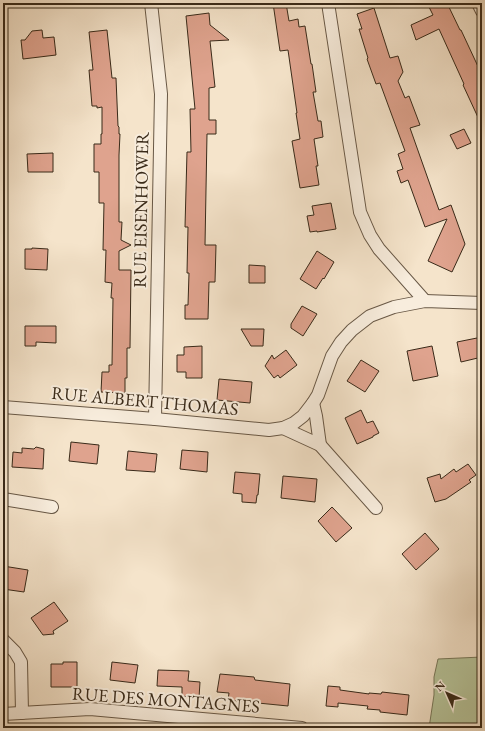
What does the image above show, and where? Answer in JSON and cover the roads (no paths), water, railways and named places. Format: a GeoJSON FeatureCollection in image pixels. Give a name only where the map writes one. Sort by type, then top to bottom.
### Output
{"type":"FeatureCollection","features":[{"type":"Feature","properties":{"kind":"street","name":"RUE EISENHOWER"},"geometry":{"type":"LineString","coordinates":[[151,3],[161,94],[155,419]]}},
{"type":"Feature","properties":{"kind":"street"},"geometry":{"type":"LineString","coordinates":[[328,3],[360,212],[370,236],[379,249],[425,301]]}},
{"type":"Feature","properties":{"kind":"street"},"geometry":{"type":"LineString","coordinates":[[478,3],[482,11]]}},
{"type":"Feature","properties":{"kind":"street","name":"RUE ALBERT THOMAS"},"geometry":{"type":"LineString","coordinates":[[3,407],[268,430],[283,428],[294,423],[303,416],[318,395],[332,356],[341,342],[352,330],[370,316],[394,307],[425,301],[482,303]]}},
{"type":"Feature","properties":{"kind":"street"},"geometry":{"type":"LineString","coordinates":[[313,403],[320,446]]}},
{"type":"Feature","properties":{"kind":"street"},"geometry":{"type":"LineString","coordinates":[[283,428],[320,446],[376,508]]}},
{"type":"Feature","properties":{"kind":"street"},"geometry":{"type":"LineString","coordinates":[[3,499],[52,507]]}},
{"type":"Feature","properties":{"kind":"street"},"geometry":{"type":"LineString","coordinates":[[3,640],[15,652],[21,662],[22,713]]}},
{"type":"Feature","properties":{"kind":"street","name":"RUE DES MONTAGNES"},"geometry":{"type":"LineString","coordinates":[[3,714],[90,710],[302,728]]}}]}
